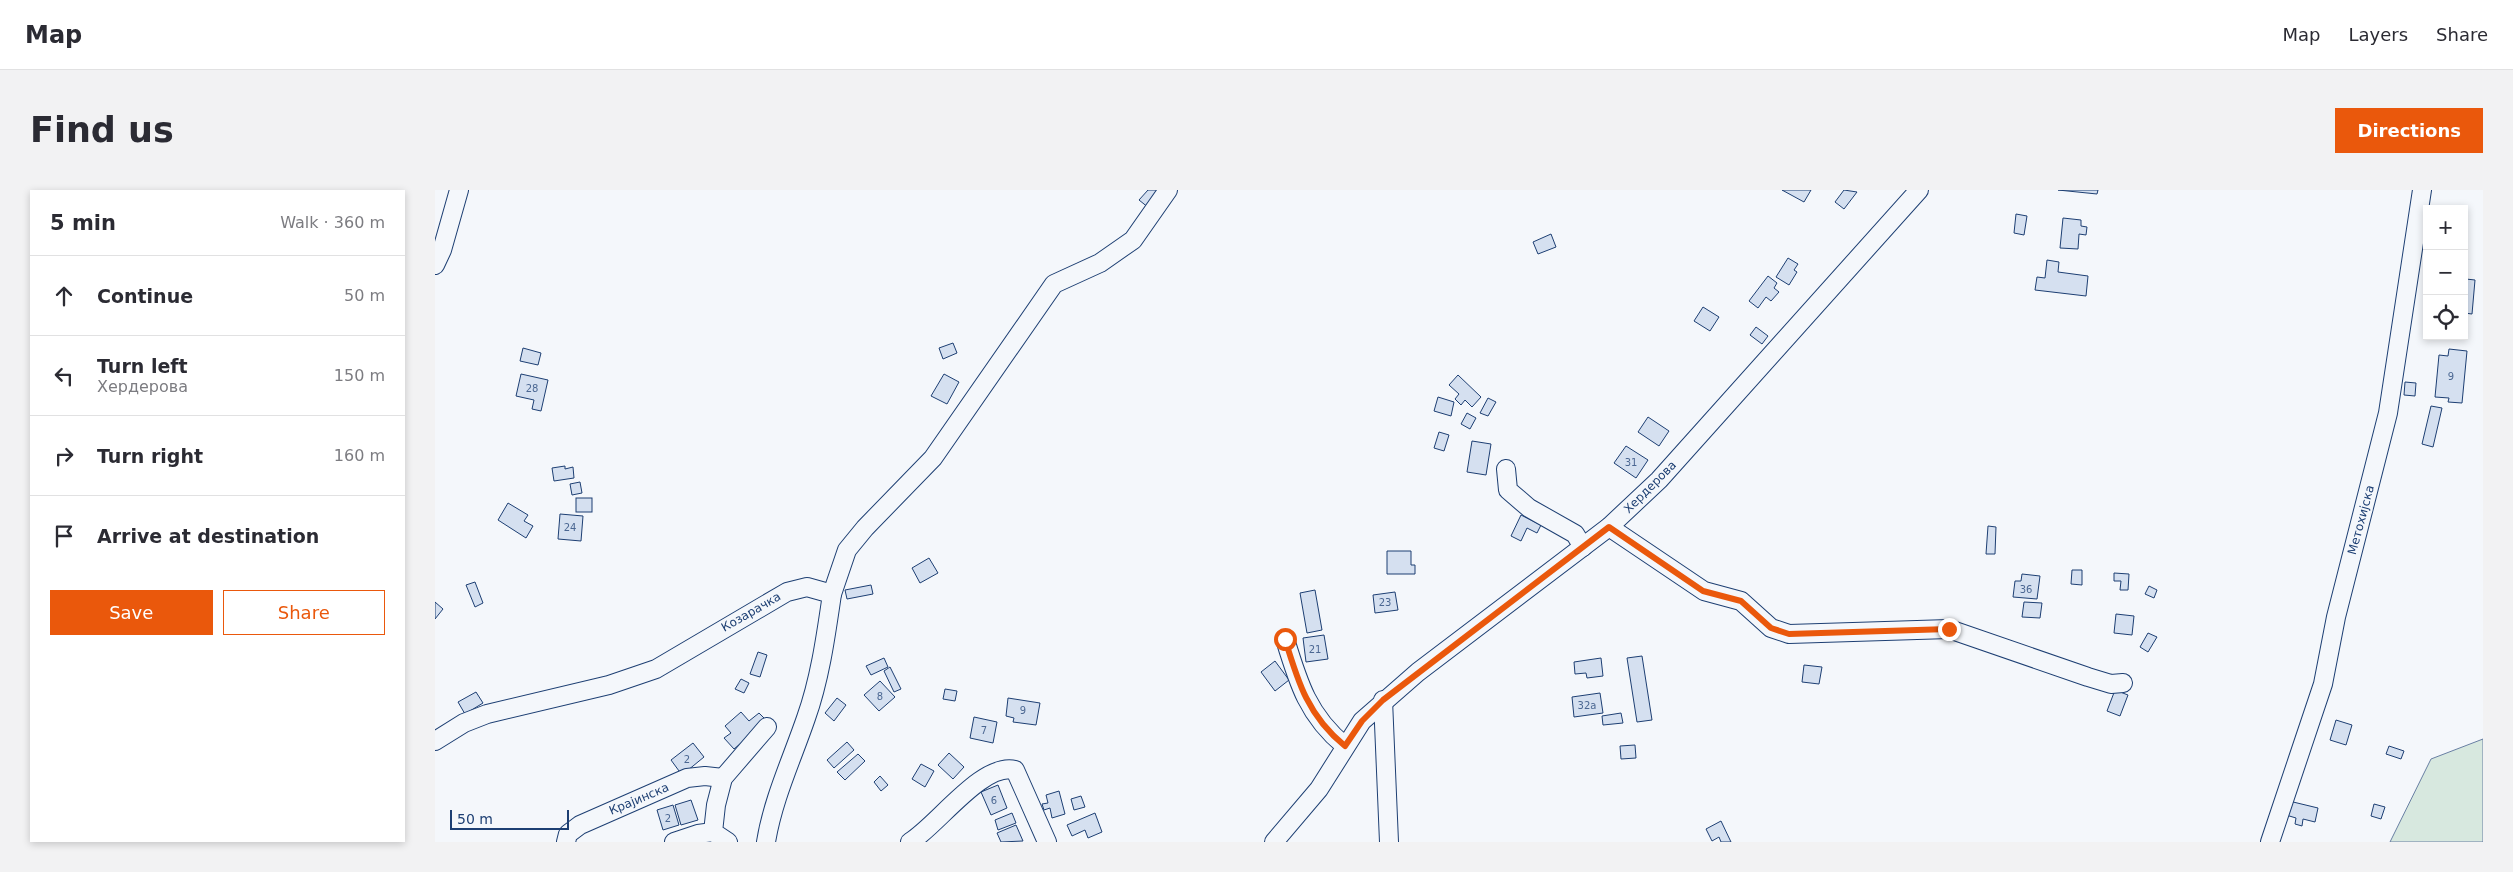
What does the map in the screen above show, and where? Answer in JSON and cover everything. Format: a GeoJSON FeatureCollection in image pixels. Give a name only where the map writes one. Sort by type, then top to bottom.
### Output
{"type":"FeatureCollection","features":[{"type":"Feature","properties":{"kind":"street"},"geometry":{"type":"LineString","coordinates":[[435,265],[459,190]]}},
{"type":"Feature","properties":{"kind":"street"},"geometry":{"type":"LineString","coordinates":[[766,842],[781,783],[807,716],[832,594],[847,550],[865,528],[933,458],[1054,284],[1100,263],[1133,240],[1168,190]]}},
{"type":"Feature","properties":{"kind":"street","name":"Хердерова"},"geometry":{"type":"LineString","coordinates":[[1274,842],[1319,789],[1362,721],[1383,700],[1609,527],[1659,480],[1919,190]]}},
{"type":"Feature","properties":{"kind":"street","name":"Метохијска"},"geometry":{"type":"LineString","coordinates":[[2270,842],[2323,684],[2336,617],[2386,422],[2422,190]]}},
{"type":"Feature","properties":{"kind":"street"},"geometry":{"type":"LineString","coordinates":[[1506,469],[1508,490],[1529,508],[1575,534],[1583,547]]}},
{"type":"Feature","properties":{"kind":"street"},"geometry":{"type":"LineString","coordinates":[[1609,527],[1703,591],[1741,601],[1771,628],[1789,634],[1949,629],[2087,677],[2111,684],[2123,683]]}},
{"type":"Feature","properties":{"kind":"street","name":"Козарачка"},"geometry":{"type":"LineString","coordinates":[[435,741],[464,723],[487,714],[609,685],[656,669],[787,592],[807,587],[832,594]]}},
{"type":"Feature","properties":{"kind":"street"},"geometry":{"type":"LineString","coordinates":[[1285,639],[1300,687],[1330,734],[1345,746]]}},
{"type":"Feature","properties":{"kind":"street"},"geometry":{"type":"LineString","coordinates":[[1383,700],[1389,842]]}},
{"type":"Feature","properties":{"kind":"street"},"geometry":{"type":"LineString","coordinates":[[713,832],[716,805],[723,778],[767,727]]}},
{"type":"Feature","properties":{"kind":"street"},"geometry":{"type":"LineString","coordinates":[[910,842],[919,837],[958,798],[989,776],[1007,768],[1015,770],[1047,842]]}},
{"type":"Feature","properties":{"kind":"street","name":"Крајинска"},"geometry":{"type":"LineString","coordinates":[[566,842],[568,834],[580,825],[687,778],[705,776],[723,778]]}},
{"type":"Feature","properties":{"kind":"street"},"geometry":{"type":"LineString","coordinates":[[674,842],[698,834],[713,832],[728,842]]}},
{"type":"Feature","properties":{"kind":"shaded area"},"geometry":{"type":"Polygon","coordinates":[[[2483,739],[2483,842],[2390,842],[2431,759],[2483,739]]]}},
{"type":"Feature","properties":{"kind":"building"},"geometry":{"type":"Polygon","coordinates":[[[1148,190],[1157,190],[1161,193],[1149,208],[1139,200],[1148,190]]]}},
{"type":"Feature","properties":{"kind":"building"},"geometry":{"type":"Polygon","coordinates":[[[1782,190],[1811,190],[1804,202],[1782,190]]]}},
{"type":"Feature","properties":{"kind":"building"},"geometry":{"type":"Polygon","coordinates":[[[1844,190],[1857,192],[1844,209],[1835,202],[1844,190]]]}},
{"type":"Feature","properties":{"kind":"building"},"geometry":{"type":"Polygon","coordinates":[[[2058,190],[2098,190],[2097,194],[2058,190]]]}},
{"type":"Feature","properties":{"kind":"building"},"geometry":{"type":"Polygon","coordinates":[[[2016,214],[2027,216],[2024,235],[2014,233],[2016,214]]]}},
{"type":"Feature","properties":{"kind":"building"},"geometry":{"type":"Polygon","coordinates":[[[2063,218],[2081,220],[2081,226],[2087,227],[2086,235],[2079,234],[2078,249],[2060,248],[2063,218]]]}},
{"type":"Feature","properties":{"kind":"building"},"geometry":{"type":"Polygon","coordinates":[[[1551,234],[1556,247],[1538,254],[1533,242],[1551,234]]]}},
{"type":"Feature","properties":{"kind":"building"},"geometry":{"type":"Polygon","coordinates":[[[1788,258],[1798,264],[1794,270],[1797,272],[1789,285],[1776,277],[1788,258]]]}},
{"type":"Feature","properties":{"kind":"building"},"geometry":{"type":"Polygon","coordinates":[[[2047,260],[2059,262],[2058,272],[2088,276],[2086,296],[2035,290],[2037,277],[2045,278],[2047,260]]]}},
{"type":"Feature","properties":{"kind":"building"},"geometry":{"type":"Polygon","coordinates":[[[1768,276],[1777,283],[1774,288],[1779,292],[1771,301],[1766,297],[1758,308],[1749,301],[1768,276]]]}},
{"type":"Feature","properties":{"kind":"building"},"geometry":{"type":"Polygon","coordinates":[[[2468,279],[2475,280],[2472,314],[2468,314],[2468,279]]]}},
{"type":"Feature","properties":{"kind":"building"},"geometry":{"type":"Polygon","coordinates":[[[1703,307],[1719,317],[1710,331],[1694,321],[1703,307]]]}},
{"type":"Feature","properties":{"kind":"building"},"geometry":{"type":"Polygon","coordinates":[[[1756,327],[1768,336],[1762,344],[1750,335],[1756,327]]]}},
{"type":"Feature","properties":{"kind":"building"},"geometry":{"type":"Polygon","coordinates":[[[953,343],[957,353],[943,359],[939,348],[953,343]]]}},
{"type":"Feature","properties":{"kind":"building"},"geometry":{"type":"Polygon","coordinates":[[[523,348],[541,353],[538,365],[520,361],[523,348]]]}},
{"type":"Feature","properties":{"kind":"building"},"geometry":{"type":"Polygon","coordinates":[[[2449,349],[2467,351],[2462,403],[2448,402],[2449,398],[2435,397],[2439,355],[2448,356],[2449,349]]]}},
{"type":"Feature","properties":{"kind":"building"},"geometry":{"type":"Polygon","coordinates":[[[521,374],[548,380],[541,411],[532,409],[534,400],[516,396],[521,374]]]}},
{"type":"Feature","properties":{"kind":"building"},"geometry":{"type":"Polygon","coordinates":[[[944,374],[959,382],[947,404],[931,396],[944,374]]]}},
{"type":"Feature","properties":{"kind":"building"},"geometry":{"type":"Polygon","coordinates":[[[1458,375],[1481,397],[1472,407],[1465,400],[1461,405],[1455,399],[1459,394],[1449,385],[1458,375]]]}},
{"type":"Feature","properties":{"kind":"building"},"geometry":{"type":"Polygon","coordinates":[[[2405,382],[2416,383],[2415,396],[2404,395],[2405,382]]]}},
{"type":"Feature","properties":{"kind":"building"},"geometry":{"type":"Polygon","coordinates":[[[1438,397],[1454,402],[1451,416],[1434,411],[1438,397]]]}},
{"type":"Feature","properties":{"kind":"building"},"geometry":{"type":"Polygon","coordinates":[[[1488,398],[1496,402],[1488,416],[1480,413],[1488,398]]]}},
{"type":"Feature","properties":{"kind":"building"},"geometry":{"type":"Polygon","coordinates":[[[2431,406],[2442,408],[2433,447],[2422,444],[2431,406]]]}},
{"type":"Feature","properties":{"kind":"building"},"geometry":{"type":"Polygon","coordinates":[[[1467,413],[1476,418],[1470,429],[1461,424],[1467,413]]]}},
{"type":"Feature","properties":{"kind":"building"},"geometry":{"type":"Polygon","coordinates":[[[1648,417],[1669,431],[1659,446],[1638,432],[1648,417]]]}},
{"type":"Feature","properties":{"kind":"building"},"geometry":{"type":"Polygon","coordinates":[[[1439,432],[1449,435],[1444,451],[1434,448],[1439,432]]]}},
{"type":"Feature","properties":{"kind":"building"},"geometry":{"type":"Polygon","coordinates":[[[1472,441],[1491,444],[1486,475],[1467,472],[1472,441]]]}},
{"type":"Feature","properties":{"kind":"building"},"geometry":{"type":"Polygon","coordinates":[[[1626,446],[1648,460],[1636,478],[1614,463],[1626,446]]]}},
{"type":"Feature","properties":{"kind":"building"},"geometry":{"type":"Polygon","coordinates":[[[565,466],[565,469],[573,467],[574,478],[554,481],[552,468],[565,466]]]}},
{"type":"Feature","properties":{"kind":"building"},"geometry":{"type":"Polygon","coordinates":[[[580,482],[582,493],[572,495],[570,484],[580,482]]]}},
{"type":"Feature","properties":{"kind":"building"},"geometry":{"type":"Polygon","coordinates":[[[576,498],[592,498],[592,512],[576,512],[576,498]]]}},
{"type":"Feature","properties":{"kind":"building"},"geometry":{"type":"Polygon","coordinates":[[[508,503],[528,515],[524,521],[533,526],[526,538],[498,520],[508,503]]]}},
{"type":"Feature","properties":{"kind":"building"},"geometry":{"type":"Polygon","coordinates":[[[560,514],[583,516],[581,541],[558,539],[560,514]]]}},
{"type":"Feature","properties":{"kind":"building"},"geometry":{"type":"Polygon","coordinates":[[[1521,515],[1541,525],[1537,533],[1527,528],[1521,541],[1511,536],[1521,515]]]}},
{"type":"Feature","properties":{"kind":"building"},"geometry":{"type":"Polygon","coordinates":[[[1988,526],[1996,527],[1995,554],[1986,554],[1988,526]]]}},
{"type":"Feature","properties":{"kind":"building"},"geometry":{"type":"Polygon","coordinates":[[[1387,551],[1411,551],[1411,565],[1415,565],[1415,574],[1387,574],[1387,551]]]}},
{"type":"Feature","properties":{"kind":"building"},"geometry":{"type":"Polygon","coordinates":[[[929,558],[938,573],[920,583],[912,568],[929,558]]]}},
{"type":"Feature","properties":{"kind":"building"},"geometry":{"type":"Polygon","coordinates":[[[2072,570],[2082,570],[2082,585],[2071,584],[2072,570]]]}},
{"type":"Feature","properties":{"kind":"building"},"geometry":{"type":"Polygon","coordinates":[[[2114,573],[2129,574],[2128,590],[2120,590],[2121,581],[2114,581],[2114,573]]]}},
{"type":"Feature","properties":{"kind":"building"},"geometry":{"type":"Polygon","coordinates":[[[2022,574],[2040,576],[2037,599],[2013,597],[2015,581],[2021,581],[2022,574]]]}},
{"type":"Feature","properties":{"kind":"building"},"geometry":{"type":"Polygon","coordinates":[[[475,582],[483,603],[475,607],[466,585],[475,582]]]}},
{"type":"Feature","properties":{"kind":"building"},"geometry":{"type":"Polygon","coordinates":[[[871,585],[873,594],[847,599],[845,590],[871,585]]]}},
{"type":"Feature","properties":{"kind":"building"},"geometry":{"type":"Polygon","coordinates":[[[2149,586],[2157,590],[2154,598],[2145,594],[2149,586]]]}},
{"type":"Feature","properties":{"kind":"building"},"geometry":{"type":"Polygon","coordinates":[[[1315,590],[1322,630],[1307,633],[1300,593],[1315,590]]]}},
{"type":"Feature","properties":{"kind":"building"},"geometry":{"type":"Polygon","coordinates":[[[1395,592],[1398,610],[1375,613],[1373,595],[1395,592]]]}},
{"type":"Feature","properties":{"kind":"building"},"geometry":{"type":"Polygon","coordinates":[[[435,602],[443,609],[435,619],[435,602]]]}},
{"type":"Feature","properties":{"kind":"building"},"geometry":{"type":"Polygon","coordinates":[[[2024,602],[2042,603],[2040,618],[2022,617],[2024,602]]]}},
{"type":"Feature","properties":{"kind":"building"},"geometry":{"type":"Polygon","coordinates":[[[2116,614],[2134,616],[2132,635],[2114,633],[2116,614]]]}},
{"type":"Feature","properties":{"kind":"building"},"geometry":{"type":"Polygon","coordinates":[[[2148,633],[2157,637],[2148,652],[2140,647],[2148,633]]]}},
{"type":"Feature","properties":{"kind":"building"},"geometry":{"type":"Polygon","coordinates":[[[1324,635],[1328,659],[1306,662],[1303,638],[1324,635]]]}},
{"type":"Feature","properties":{"kind":"building"},"geometry":{"type":"Polygon","coordinates":[[[758,652],[767,655],[760,677],[750,674],[758,652]]]}},
{"type":"Feature","properties":{"kind":"building"},"geometry":{"type":"Polygon","coordinates":[[[1642,656],[1652,720],[1637,722],[1627,658],[1642,656]]]}},
{"type":"Feature","properties":{"kind":"building"},"geometry":{"type":"Polygon","coordinates":[[[884,658],[888,667],[871,675],[866,666],[884,658]]]}},
{"type":"Feature","properties":{"kind":"building"},"geometry":{"type":"Polygon","coordinates":[[[1601,658],[1603,676],[1587,678],[1586,673],[1575,674],[1574,662],[1601,658]]]}},
{"type":"Feature","properties":{"kind":"building"},"geometry":{"type":"Polygon","coordinates":[[[1275,661],[1289,680],[1275,691],[1261,672],[1275,661]]]}},
{"type":"Feature","properties":{"kind":"building"},"geometry":{"type":"Polygon","coordinates":[[[1804,665],[1822,667],[1819,684],[1802,682],[1804,665]]]}},
{"type":"Feature","properties":{"kind":"building"},"geometry":{"type":"Polygon","coordinates":[[[890,667],[901,689],[894,692],[884,671],[890,667]]]}},
{"type":"Feature","properties":{"kind":"building"},"geometry":{"type":"Polygon","coordinates":[[[741,679],[749,683],[744,693],[735,689],[741,679]]]}},
{"type":"Feature","properties":{"kind":"building"},"geometry":{"type":"Polygon","coordinates":[[[880,681],[895,697],[879,711],[864,695],[880,681]]]}},
{"type":"Feature","properties":{"kind":"building"},"geometry":{"type":"Polygon","coordinates":[[[945,689],[957,691],[955,701],[943,699],[945,689]]]}},
{"type":"Feature","properties":{"kind":"building"},"geometry":{"type":"Polygon","coordinates":[[[2115,690],[2128,695],[2120,716],[2107,711],[2115,690]]]}},
{"type":"Feature","properties":{"kind":"building"},"geometry":{"type":"Polygon","coordinates":[[[476,692],[483,703],[465,714],[458,702],[476,692]]]}},
{"type":"Feature","properties":{"kind":"building"},"geometry":{"type":"Polygon","coordinates":[[[1600,693],[1603,713],[1574,717],[1572,697],[1600,693]]]}},
{"type":"Feature","properties":{"kind":"building"},"geometry":{"type":"Polygon","coordinates":[[[837,698],[846,705],[834,721],[825,713],[837,698]]]}},
{"type":"Feature","properties":{"kind":"building"},"geometry":{"type":"Polygon","coordinates":[[[1008,698],[1040,703],[1036,725],[1013,722],[1014,718],[1006,716],[1008,698]]]}},
{"type":"Feature","properties":{"kind":"building"},"geometry":{"type":"Polygon","coordinates":[[[741,712],[749,721],[759,713],[767,721],[734,749],[724,738],[731,733],[725,726],[741,712]]]}},
{"type":"Feature","properties":{"kind":"building"},"geometry":{"type":"Polygon","coordinates":[[[1621,713],[1623,723],[1603,725],[1602,716],[1621,713]]]}},
{"type":"Feature","properties":{"kind":"building"},"geometry":{"type":"Polygon","coordinates":[[[974,717],[997,722],[993,743],[970,738],[974,717]]]}},
{"type":"Feature","properties":{"kind":"building"},"geometry":{"type":"Polygon","coordinates":[[[2336,720],[2352,725],[2346,745],[2330,740],[2336,720]]]}},
{"type":"Feature","properties":{"kind":"building"},"geometry":{"type":"Polygon","coordinates":[[[847,742],[854,750],[834,768],[827,760],[847,742]]]}},
{"type":"Feature","properties":{"kind":"building"},"geometry":{"type":"Polygon","coordinates":[[[693,743],[704,757],[682,775],[671,760],[693,743]]]}},
{"type":"Feature","properties":{"kind":"building"},"geometry":{"type":"Polygon","coordinates":[[[1635,745],[1636,758],[1621,759],[1620,746],[1635,745]]]}},
{"type":"Feature","properties":{"kind":"building"},"geometry":{"type":"Polygon","coordinates":[[[2389,746],[2404,751],[2401,759],[2386,754],[2389,746]]]}},
{"type":"Feature","properties":{"kind":"building"},"geometry":{"type":"Polygon","coordinates":[[[949,753],[964,767],[953,779],[938,765],[949,753]]]}},
{"type":"Feature","properties":{"kind":"building"},"geometry":{"type":"Polygon","coordinates":[[[858,754],[865,761],[845,780],[837,772],[858,754]]]}},
{"type":"Feature","properties":{"kind":"building"},"geometry":{"type":"Polygon","coordinates":[[[921,764],[934,771],[925,787],[912,779],[921,764]]]}},
{"type":"Feature","properties":{"kind":"building"},"geometry":{"type":"Polygon","coordinates":[[[880,776],[888,785],[881,791],[874,782],[880,776]]]}},
{"type":"Feature","properties":{"kind":"building"},"geometry":{"type":"Polygon","coordinates":[[[998,785],[1007,808],[991,815],[981,792],[998,785]]]}},
{"type":"Feature","properties":{"kind":"building"},"geometry":{"type":"Polygon","coordinates":[[[1059,791],[1065,814],[1052,818],[1050,808],[1044,810],[1042,804],[1048,803],[1046,795],[1059,791]]]}},
{"type":"Feature","properties":{"kind":"building"},"geometry":{"type":"Polygon","coordinates":[[[1081,796],[1085,807],[1074,810],[1071,799],[1081,796]]]}},
{"type":"Feature","properties":{"kind":"building"},"geometry":{"type":"Polygon","coordinates":[[[691,800],[698,820],[681,825],[675,805],[691,800]]]}},
{"type":"Feature","properties":{"kind":"building"},"geometry":{"type":"Polygon","coordinates":[[[2289,801],[2318,808],[2315,822],[2303,819],[2302,826],[2295,824],[2296,818],[2286,815],[2289,801]]]}},
{"type":"Feature","properties":{"kind":"building"},"geometry":{"type":"Polygon","coordinates":[[[2374,804],[2385,807],[2381,819],[2371,816],[2374,804]]]}},
{"type":"Feature","properties":{"kind":"building"},"geometry":{"type":"Polygon","coordinates":[[[673,805],[679,825],[663,830],[657,810],[673,805]]]}},
{"type":"Feature","properties":{"kind":"building"},"geometry":{"type":"Polygon","coordinates":[[[1012,813],[1016,823],[998,830],[995,820],[1012,813]]]}},
{"type":"Feature","properties":{"kind":"building"},"geometry":{"type":"Polygon","coordinates":[[[1095,813],[1102,832],[1088,838],[1085,830],[1072,836],[1067,825],[1095,813]]]}},
{"type":"Feature","properties":{"kind":"building"},"geometry":{"type":"Polygon","coordinates":[[[1721,821],[1731,842],[1721,842],[1719,837],[1712,841],[1706,829],[1721,821]]]}},
{"type":"Feature","properties":{"kind":"building"},"geometry":{"type":"Polygon","coordinates":[[[1016,825],[1023,841],[1001,842],[997,833],[1016,825]]]}},
{"type":"Feature","properties":{"kind":"route"},"geometry":{"type":"LineString","coordinates":[[1285,639],[1300,687],[1316,716],[1330,734],[1345,746],[1362,721],[1383,700],[1609,527],[1703,591],[1741,601],[1771,628],[1789,634],[1949,629]]}}]}
